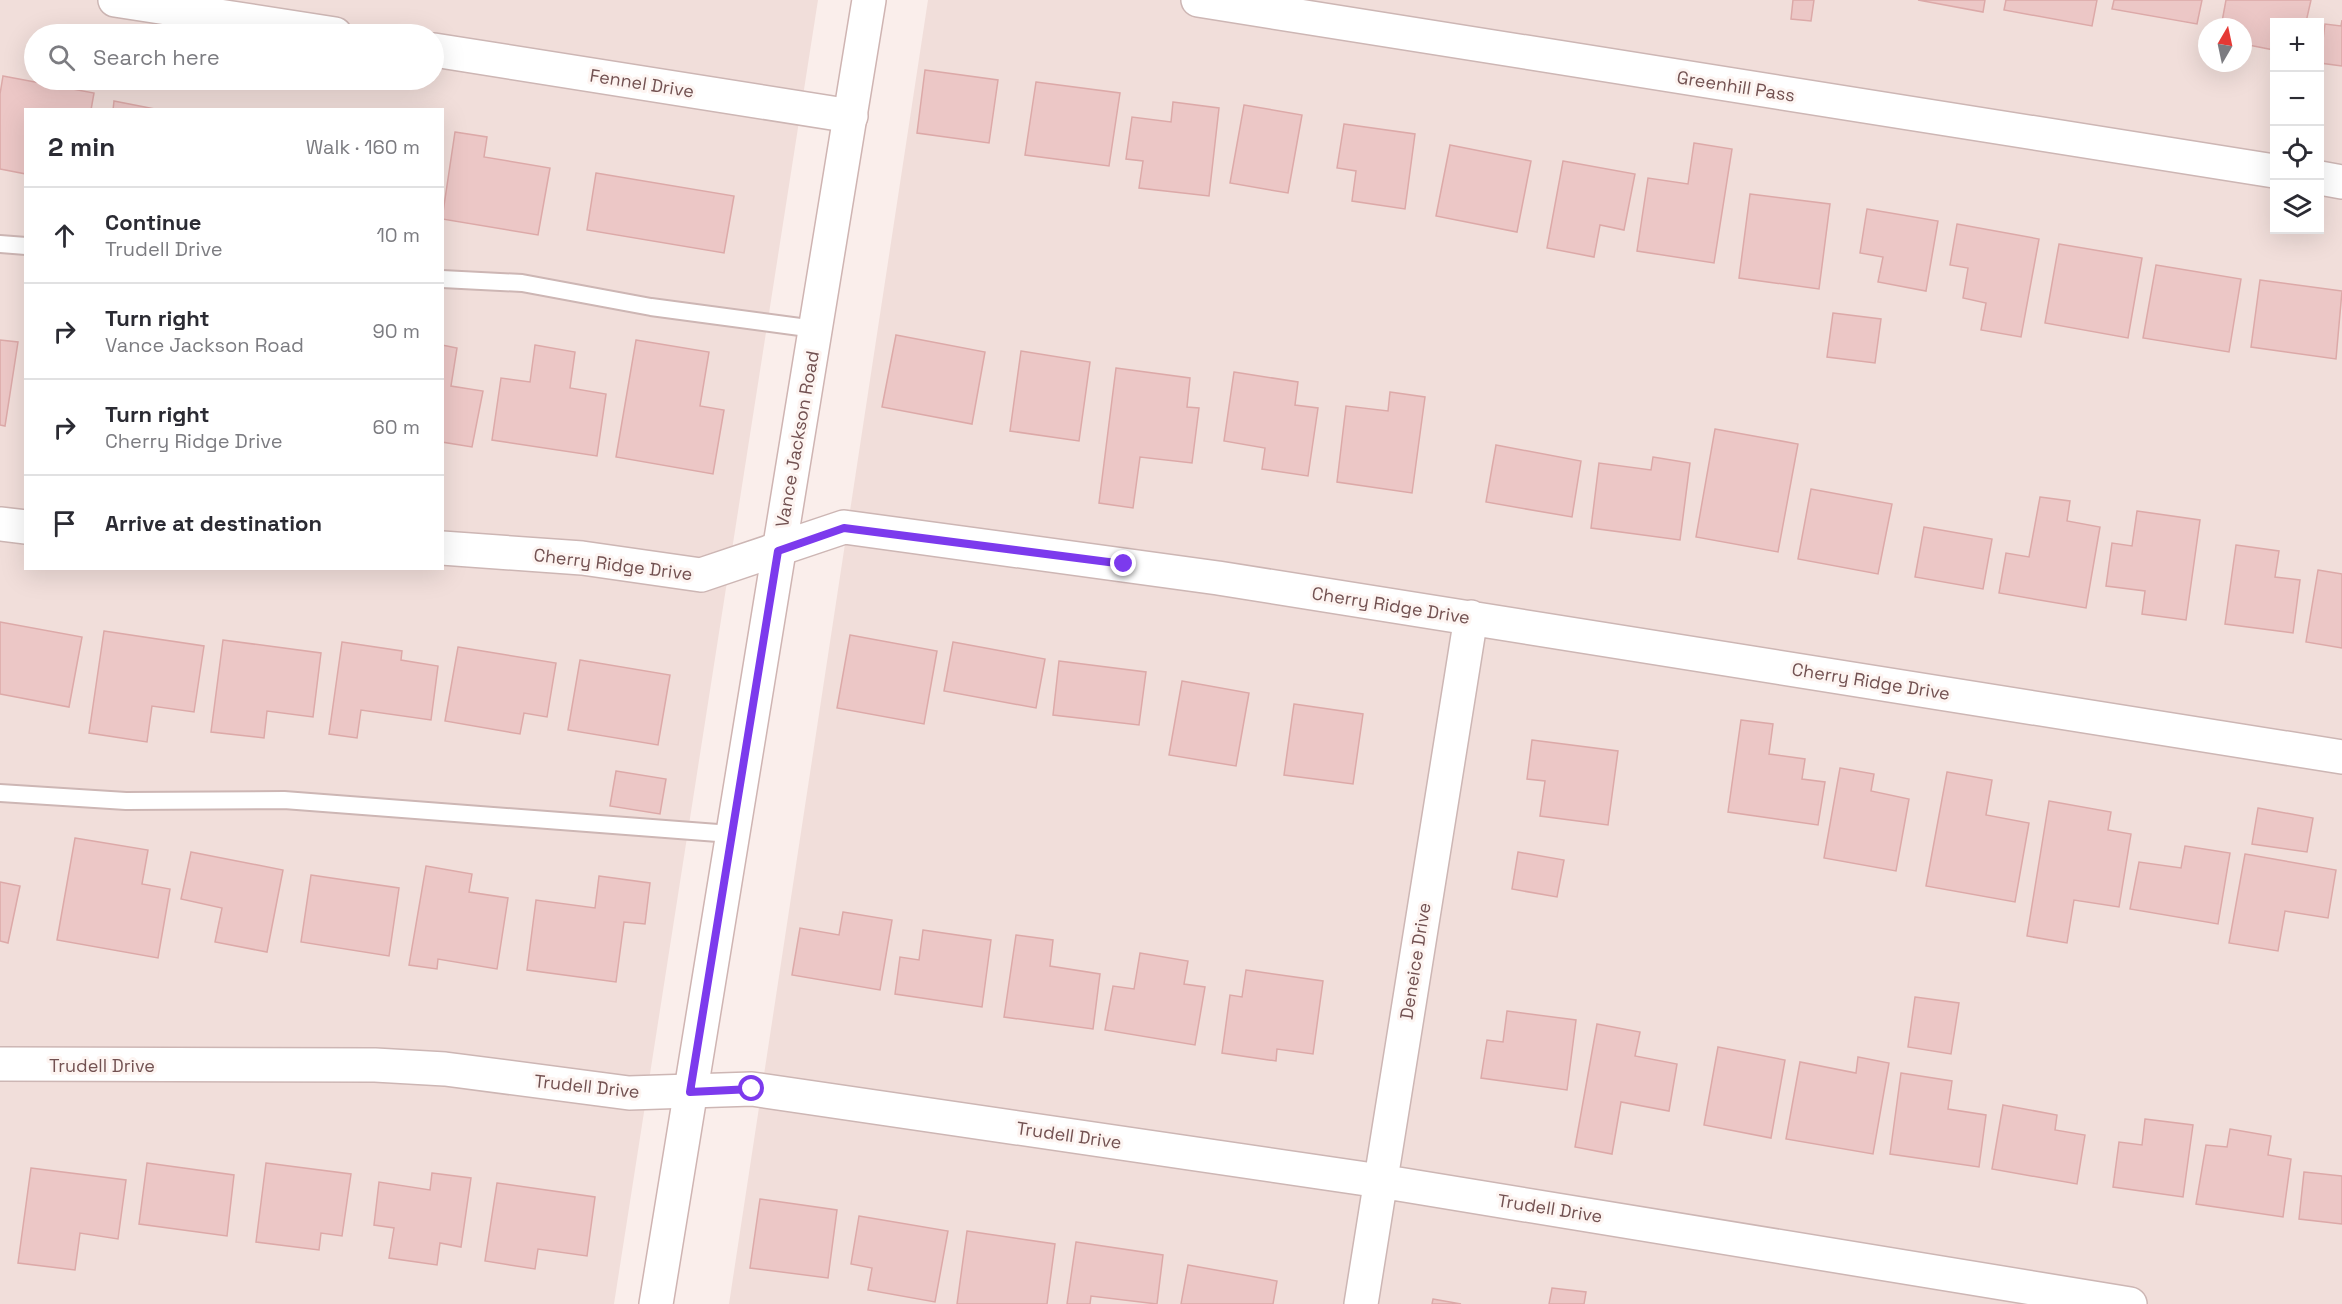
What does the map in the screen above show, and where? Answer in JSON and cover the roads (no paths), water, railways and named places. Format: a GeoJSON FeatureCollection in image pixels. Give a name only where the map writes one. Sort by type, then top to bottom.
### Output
{"type":"FeatureCollection","features":[{"type":"Feature","properties":{"kind":"street"},"geometry":{"type":"LineString","coordinates":[[115,0],[270,24]]}},
{"type":"Feature","properties":{"kind":"street","name":"Vance Jackson Road"},"geometry":{"type":"LineString","coordinates":[[656,1304],[869,0]]}},
{"type":"Feature","properties":{"kind":"street","name":"Greenhill Pass"},"geometry":{"type":"LineString","coordinates":[[1198,0],[2270,170]]}},
{"type":"Feature","properties":{"kind":"street","name":"Fennel Drive"},"geometry":{"type":"LineString","coordinates":[[444,52],[851,116]]}},
{"type":"Feature","properties":{"kind":"street"},"geometry":{"type":"LineString","coordinates":[[2324,179],[2342,182]]}},
{"type":"Feature","properties":{"kind":"street"},"geometry":{"type":"LineString","coordinates":[[0,524],[24,527]]}},
{"type":"Feature","properties":{"kind":"street","name":"Cherry Ridge Drive"},"geometry":{"type":"LineString","coordinates":[[444,548],[582,558],[701,575],[844,528],[1124,564],[1470,617],[2342,757]]}},
{"type":"Feature","properties":{"kind":"street","name":"Deneice Drive"},"geometry":{"type":"LineString","coordinates":[[1361,1304],[1470,617]]}},
{"type":"Feature","properties":{"kind":"street","name":"Trudell Drive"},"geometry":{"type":"LineString","coordinates":[[0,1064],[375,1065],[444,1069],[629,1093],[752,1089],[797,1094],[1380,1181],[2130,1304]]}},
{"type":"Feature","properties":{"kind":"lane"},"geometry":{"type":"LineString","coordinates":[[0,244],[24,246]]}},
{"type":"Feature","properties":{"kind":"lane"},"geometry":{"type":"LineString","coordinates":[[444,279],[522,283],[651,308],[815,329]]}},
{"type":"Feature","properties":{"kind":"lane"},"geometry":{"type":"LineString","coordinates":[[0,793],[126,801],[284,800],[731,834]]}}]}
